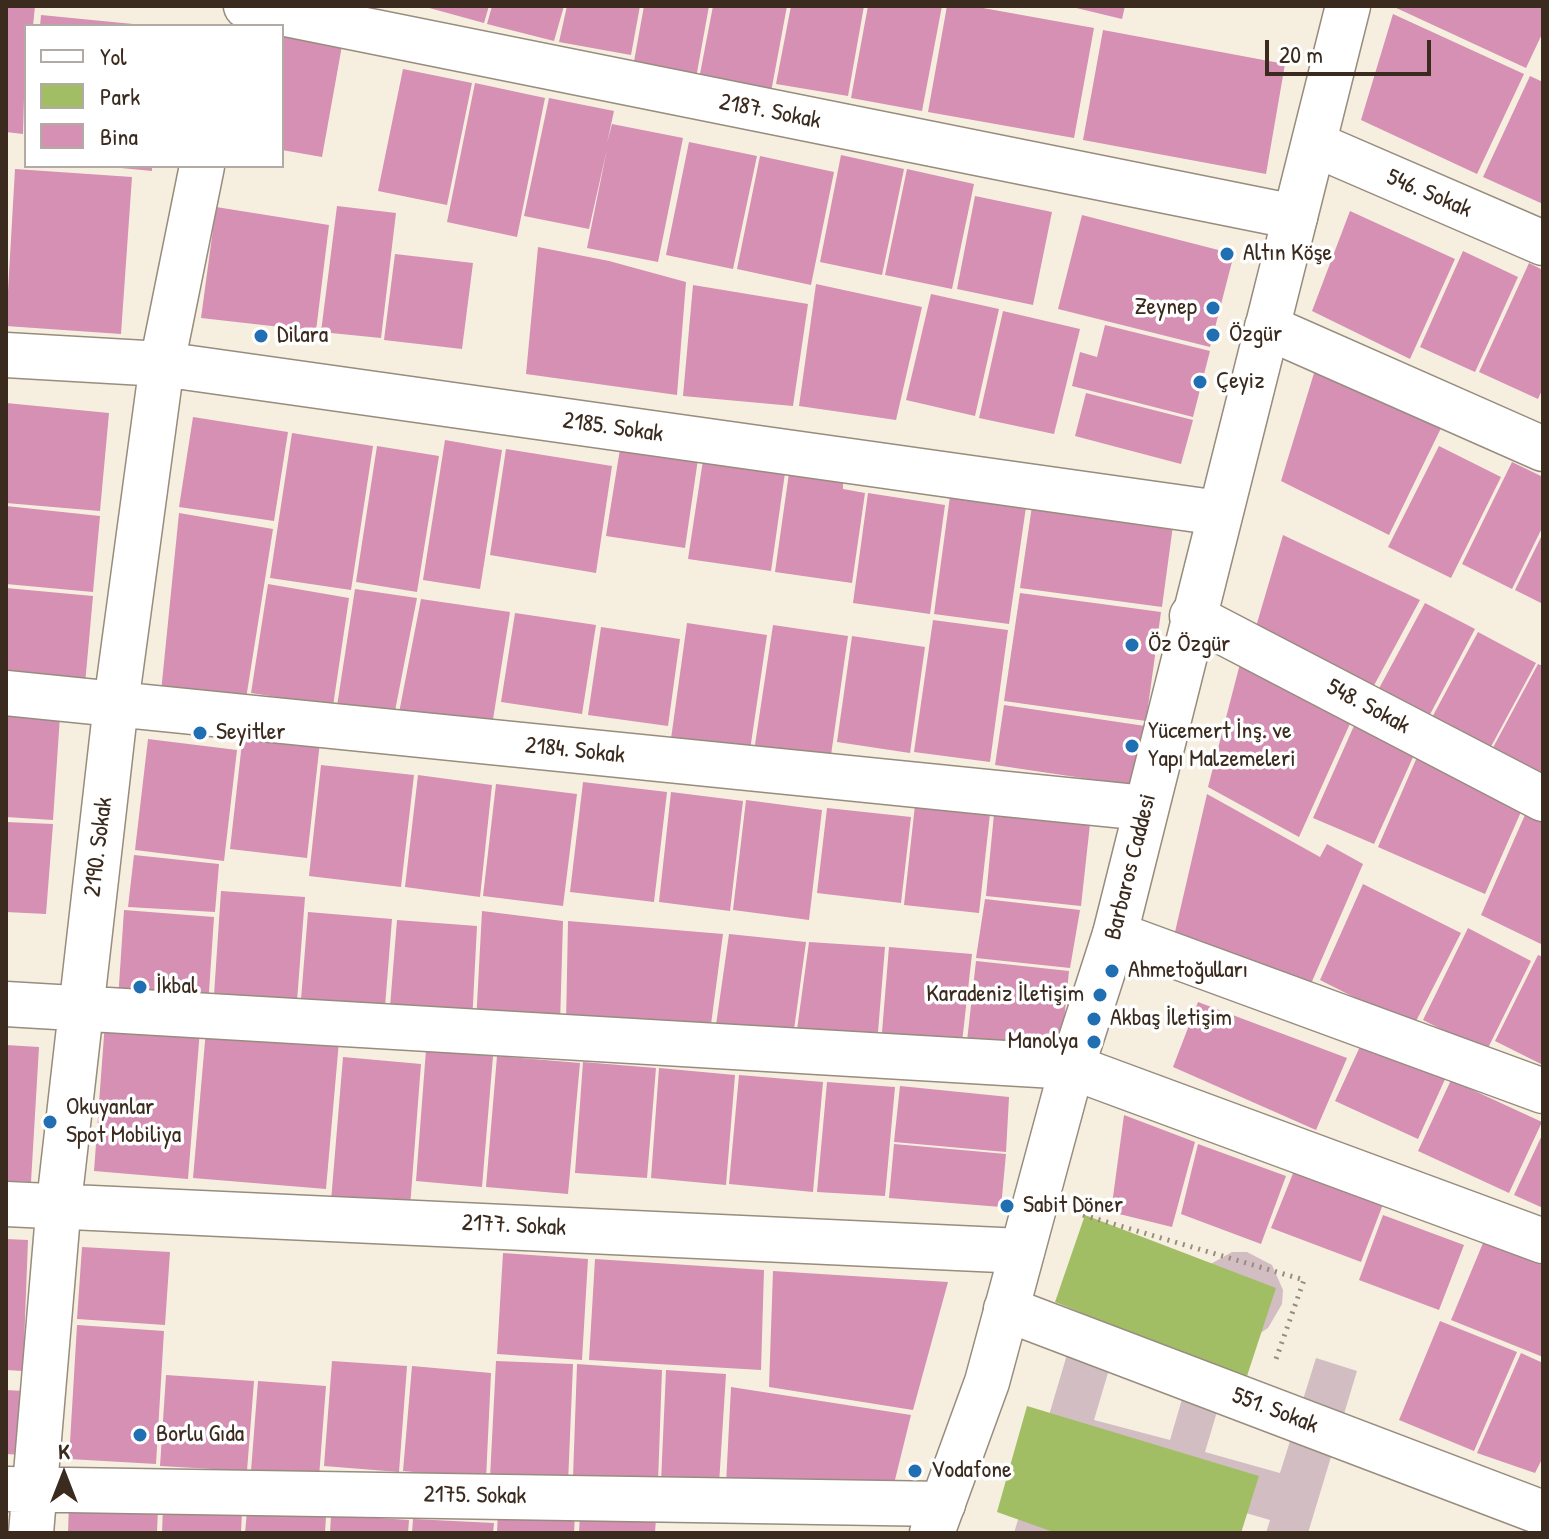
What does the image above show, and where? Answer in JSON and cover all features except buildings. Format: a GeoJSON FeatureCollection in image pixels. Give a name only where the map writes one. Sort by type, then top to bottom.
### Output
{"type":"FeatureCollection","features":[{"type":"Feature","properties":{"kind":"street","name":"2187. Sokak"},"geometry":{"type":"LineString","coordinates":[[246,6],[1295,217]]}},
{"type":"Feature","properties":{"kind":"street","name":"Barbaros Caddesi"},"geometry":{"type":"LineString","coordinates":[[938,1518],[987,1382],[1072,1067],[1115,934],[1192,616],[1348,6]]}},
{"type":"Feature","properties":{"kind":"street","name":"546. Sokak"},"geometry":{"type":"LineString","coordinates":[[1314,144],[1543,243]]}},
{"type":"Feature","properties":{"kind":"street","name":"2190. Sokak"},"geometry":{"type":"LineString","coordinates":[[31,1533],[21,1489],[59,1203],[116,704],[162,364],[202,168]]}},
{"type":"Feature","properties":{"kind":"street"},"geometry":{"type":"LineString","coordinates":[[1267,327],[1543,449]]}},
{"type":"Feature","properties":{"kind":"street","name":"2185. Sokak"},"geometry":{"type":"LineString","coordinates":[[6,355],[162,364],[1219,513]]}},
{"type":"Feature","properties":{"kind":"street","name":"548. Sokak"},"geometry":{"type":"LineString","coordinates":[[1192,616],[1543,799]]}},
{"type":"Feature","properties":{"kind":"street","name":"2184. Sokak"},"geometry":{"type":"LineString","coordinates":[[6,693],[1145,808]]}},
{"type":"Feature","properties":{"kind":"street"},"geometry":{"type":"LineString","coordinates":[[1115,934],[1543,1091]]}},
{"type":"Feature","properties":{"kind":"street"},"geometry":{"type":"LineString","coordinates":[[6,1004],[1072,1067],[1543,1241]]}},
{"type":"Feature","properties":{"kind":"street","name":"2177. Sokak"},"geometry":{"type":"LineString","coordinates":[[6,1204],[59,1203],[1022,1251]]}},
{"type":"Feature","properties":{"kind":"street","name":"551. Sokak"},"geometry":{"type":"LineString","coordinates":[[1006,1309],[1543,1513]]}},
{"type":"Feature","properties":{"kind":"street","name":"2175. Sokak"},"geometry":{"type":"LineString","coordinates":[[21,1489],[938,1518]]}},
{"type":"Feature","properties":{"kind":"path"},"geometry":{"type":"LineString","coordinates":[[1036,1201],[1304,1280],[1271,1372]]}},
{"type":"Feature","properties":{"kind":"shaded area"},"geometry":{"type":"Polygon","coordinates":[[[1232,1252],[1247,1252],[1272,1265],[1283,1290],[1282,1304],[1268,1328],[1256,1336],[1239,1338],[1205,1452],[1280,1473],[1316,1358],[1357,1371],[1308,1533],[1266,1533],[1270,1520],[1084,1466],[1063,1533],[1014,1533],[1085,1294],[1127,1309],[1094,1420],[1170,1440],[1205,1321],[1207,1266],[1232,1252]]]}},
{"type":"Feature","properties":{"kind":"green space"},"geometry":{"type":"Polygon","coordinates":[[[1085,1215],[1276,1288],[1246,1379],[1055,1302],[1085,1215]]]}},
{"type":"Feature","properties":{"kind":"green space"},"geometry":{"type":"Polygon","coordinates":[[[1027,1406],[1259,1476],[1241,1533],[1056,1533],[997,1512],[1027,1406]]]}},
{"type":"Feature","properties":{"kind":"place","name":"Altın Köşe"},"geometry":{"type":"Point","coordinates":[1227,254]}},
{"type":"Feature","properties":{"kind":"place","name":"Zeynep"},"geometry":{"type":"Point","coordinates":[1213,308]}},
{"type":"Feature","properties":{"kind":"place","name":"Özgür"},"geometry":{"type":"Point","coordinates":[1213,335]}},
{"type":"Feature","properties":{"kind":"place","name":"Dilara"},"geometry":{"type":"Point","coordinates":[261,336]}},
{"type":"Feature","properties":{"kind":"place","name":"Çeyiz"},"geometry":{"type":"Point","coordinates":[1200,382]}},
{"type":"Feature","properties":{"kind":"place","name":"Öz Özgür"},"geometry":{"type":"Point","coordinates":[1132,645]}},
{"type":"Feature","properties":{"kind":"place","name":"Seyitler"},"geometry":{"type":"Point","coordinates":[200,733]}},
{"type":"Feature","properties":{"kind":"place","name":"Yücemert İnş. ve Yapı Malzemeleri"},"geometry":{"type":"Point","coordinates":[1132,746]}},
{"type":"Feature","properties":{"kind":"place","name":"Ahmetoğulları"},"geometry":{"type":"Point","coordinates":[1112,971]}},
{"type":"Feature","properties":{"kind":"place","name":"İkbal"},"geometry":{"type":"Point","coordinates":[140,987]}},
{"type":"Feature","properties":{"kind":"place","name":"Karadeniz İletişim"},"geometry":{"type":"Point","coordinates":[1100,995]}},
{"type":"Feature","properties":{"kind":"place","name":"Akbaş İletişim"},"geometry":{"type":"Point","coordinates":[1094,1019]}},
{"type":"Feature","properties":{"kind":"place","name":"Manolya"},"geometry":{"type":"Point","coordinates":[1094,1042]}},
{"type":"Feature","properties":{"kind":"place","name":"Okuyanlar Spot Mobiliya"},"geometry":{"type":"Point","coordinates":[50,1122]}},
{"type":"Feature","properties":{"kind":"place","name":"Sabit Döner"},"geometry":{"type":"Point","coordinates":[1007,1206]}},
{"type":"Feature","properties":{"kind":"place","name":"Borlu Gıda"},"geometry":{"type":"Point","coordinates":[140,1435]}},
{"type":"Feature","properties":{"kind":"place","name":"Vodafone"},"geometry":{"type":"Point","coordinates":[915,1471]}}]}
